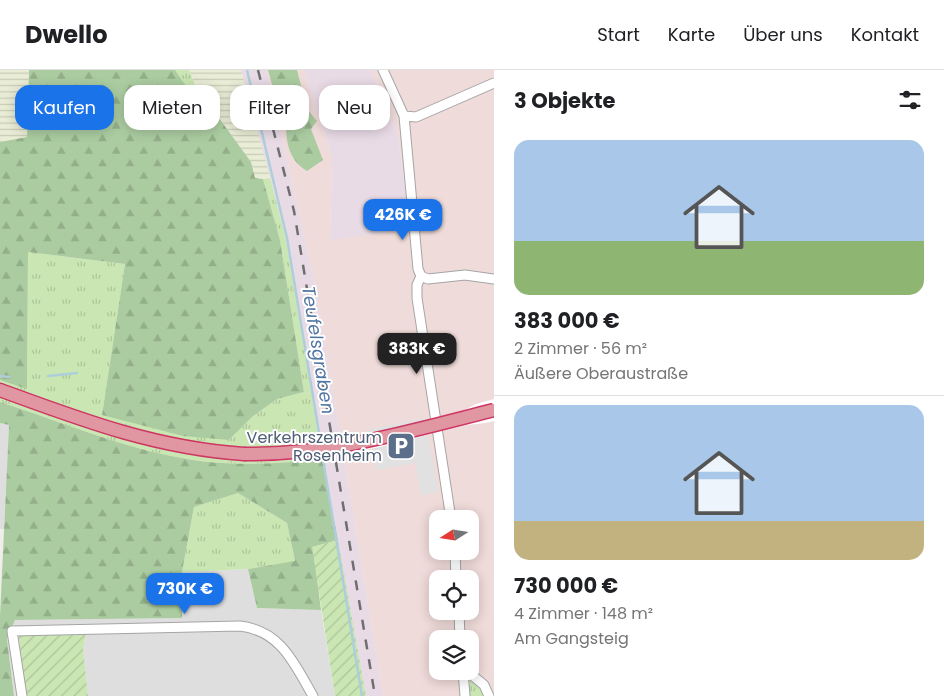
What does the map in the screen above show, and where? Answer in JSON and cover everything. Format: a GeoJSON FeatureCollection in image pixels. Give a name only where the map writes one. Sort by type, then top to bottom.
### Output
{"type":"FeatureCollection","features":[{"type":"Feature","properties":{"kind":"highway"},"geometry":{"type":"LineString","coordinates":[[0,390],[132,436],[180,447],[244,454],[302,452],[359,444],[494,410]]}},
{"type":"Feature","properties":{"kind":"street"},"geometry":{"type":"LineString","coordinates":[[383,70],[404,116],[418,269],[421,276],[428,279],[465,275],[494,279]]}},
{"type":"Feature","properties":{"kind":"street"},"geometry":{"type":"LineString","coordinates":[[404,116],[416,117],[494,83]]}},
{"type":"Feature","properties":{"kind":"street"},"geometry":{"type":"LineString","coordinates":[[421,276],[417,285],[417,298],[450,510]]}},
{"type":"Feature","properties":{"kind":"street"},"geometry":{"type":"LineString","coordinates":[[22,696],[12,631],[240,626],[257,628],[272,637],[294,663],[313,696]]}},
{"type":"Feature","properties":{"kind":"street"},"geometry":{"type":"LineString","coordinates":[[464,680],[465,696]]}},
{"type":"Feature","properties":{"kind":"street"},"geometry":{"type":"LineString","coordinates":[[478,680],[484,685],[489,696]]}},
{"type":"Feature","properties":{"kind":"shaded area"},"geometry":{"type":"Polygon","coordinates":[[[241,70],[267,70],[270,85],[245,85],[241,70]]]}},
{"type":"Feature","properties":{"kind":"shaded area"},"geometry":{"type":"Polygon","coordinates":[[[267,70],[304,70],[309,85],[270,85],[267,70]]]}},
{"type":"Feature","properties":{"kind":"shaded area"},"geometry":{"type":"Polygon","coordinates":[[[304,70],[371,70],[377,85],[319,85],[319,116],[304,70]]]}},
{"type":"Feature","properties":{"kind":"shaded area"},"geometry":{"type":"Polygon","coordinates":[[[371,70],[494,70],[494,696],[383,696],[316,289],[280,130],[309,130],[309,85],[319,116],[319,130],[324,130],[332,156],[330,239],[406,230],[408,209],[398,136],[390,116],[390,85],[377,85],[371,70]]]}},
{"type":"Feature","properties":{"kind":"shaded area"},"geometry":{"type":"Polygon","coordinates":[[[390,116],[398,136],[408,209],[406,230],[330,240],[332,156],[324,130],[390,130],[390,116]]]}},
{"type":"Feature","properties":{"kind":"shaded area"},"geometry":{"type":"Polygon","coordinates":[[[257,130],[280,130],[316,289],[383,696],[366,696],[310,391],[286,239],[257,130]]]}},
{"type":"Feature","properties":{"kind":"shaded area","name":"Verkehrszentrum Rosenheim"},"geometry":{"type":"Polygon","coordinates":[[[425,418],[438,492],[421,495],[415,463],[376,470],[369,429],[425,418]]]}},
{"type":"Feature","properties":{"kind":"shaded area"},"geometry":{"type":"Polygon","coordinates":[[[0,423],[9,425],[4,529],[0,529],[0,423]]]}},
{"type":"Feature","properties":{"kind":"shaded area"},"geometry":{"type":"Polygon","coordinates":[[[248,569],[257,608],[321,610],[335,696],[88,696],[83,649],[86,634],[25,696],[14,696],[7,639],[15,620],[181,618],[182,572],[248,569]]]}},
{"type":"Feature","properties":{"kind":"green space"},"geometry":{"type":"Polygon","coordinates":[[[0,70],[29,70],[29,85],[15,85],[15,130],[27,130],[27,137],[0,142],[0,70]]]}},
{"type":"Feature","properties":{"kind":"green space"},"geometry":{"type":"Polygon","coordinates":[[[29,70],[175,70],[185,85],[124,85],[124,130],[220,130],[220,119],[251,162],[255,178],[263,179],[280,240],[304,392],[277,399],[252,417],[229,440],[183,436],[102,415],[125,264],[28,252],[27,389],[0,380],[0,142],[27,137],[27,130],[114,130],[114,85],[29,85],[29,70]]]}},
{"type":"Feature","properties":{"kind":"green space"},"geometry":{"type":"Polygon","coordinates":[[[175,70],[189,70],[195,85],[185,85],[175,70]]]}},
{"type":"Feature","properties":{"kind":"green space"},"geometry":{"type":"Polygon","coordinates":[[[189,70],[241,70],[245,85],[230,85],[230,130],[257,130],[270,178],[255,178],[251,162],[220,119],[220,85],[195,85],[189,70]]]}},
{"type":"Feature","properties":{"kind":"green space"},"geometry":{"type":"Polygon","coordinates":[[[268,70],[297,70],[301,85],[272,85],[268,70]]]}},
{"type":"Feature","properties":{"kind":"green space"},"geometry":{"type":"Polygon","coordinates":[[[309,111],[317,121],[311,129],[323,160],[307,171],[299,165],[290,152],[287,130],[309,130],[309,111]]]}},
{"type":"Feature","properties":{"kind":"green space"},"geometry":{"type":"Polygon","coordinates":[[[270,178],[286,239],[322,459],[234,464],[182,458],[135,447],[0,402],[0,380],[27,388],[28,252],[125,264],[102,415],[229,440],[252,417],[277,399],[304,392],[280,240],[263,179],[270,178]]]}},
{"type":"Feature","properties":{"kind":"green space"},"geometry":{"type":"Polygon","coordinates":[[[0,402],[135,447],[182,458],[234,464],[322,459],[338,540],[313,547],[321,610],[257,608],[248,569],[295,561],[287,523],[238,493],[194,507],[182,572],[182,618],[15,620],[7,639],[14,696],[0,696],[0,616],[9,425],[0,423],[0,402]]]}},
{"type":"Feature","properties":{"kind":"green space"},"geometry":{"type":"Polygon","coordinates":[[[238,493],[287,523],[295,562],[248,569],[182,572],[194,507],[238,493]]]}},
{"type":"Feature","properties":{"kind":"green space"},"geometry":{"type":"Polygon","coordinates":[[[338,540],[366,696],[335,696],[312,547],[338,540]]]}},
{"type":"Feature","properties":{"kind":"green space"},"geometry":{"type":"Polygon","coordinates":[[[86,634],[83,649],[88,696],[25,696],[19,636],[86,634]]]}},
{"type":"Feature","properties":{"kind":"green space"},"geometry":{"type":"Polygon","coordinates":[[[470,680],[480,687],[483,696],[469,696],[470,680]]]}},
{"type":"Feature","properties":{"kind":"pier"},"geometry":{"type":"Polygon","coordinates":[[[494,399],[494,421],[486,423],[467,425],[380,447],[331,456],[274,461],[244,460],[286,447],[343,441],[389,431],[459,413],[476,404],[494,399]]]}},
{"type":"Feature","properties":{"kind":"waterway","name":"Teufelsgraben"},"geometry":{"type":"LineString","coordinates":[[247,70],[287,238],[321,445]]}},
{"type":"Feature","properties":{"kind":"waterway"},"geometry":{"type":"LineString","coordinates":[[48,376],[77,373]]}},
{"type":"Feature","properties":{"kind":"waterway"},"geometry":{"type":"LineString","coordinates":[[0,376],[9,377]]}},
{"type":"Feature","properties":{"kind":"waterway","name":"Teufelsgraben"},"geometry":{"type":"LineString","coordinates":[[322,453],[362,696]]}},
{"type":"Feature","properties":{"kind":"railway"},"geometry":{"type":"LineString","coordinates":[[258,70],[294,211],[375,696]]}},
{"type":"Feature","properties":{"kind":"place","name":"Verkehrszentrum Rosenheim"},"geometry":{"type":"Point","coordinates":[401,446]}}]}
